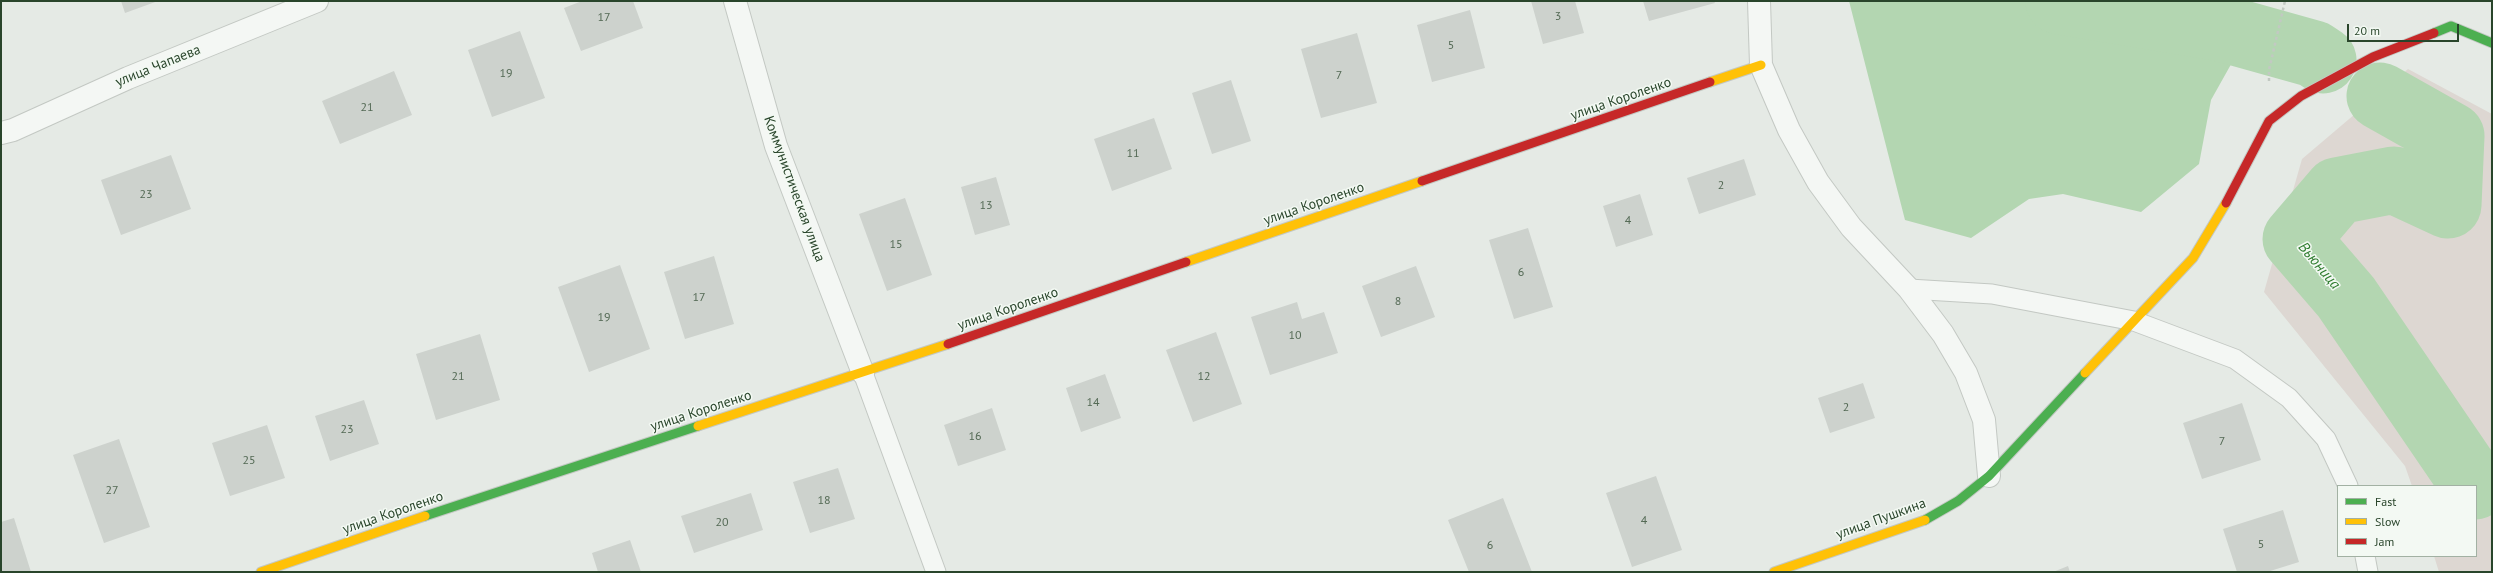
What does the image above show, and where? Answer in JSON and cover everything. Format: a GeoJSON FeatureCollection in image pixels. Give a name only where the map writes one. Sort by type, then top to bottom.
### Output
{"type":"FeatureCollection","features":[{"type":"Feature","properties":{"kind":"street","name":"улица Чапаева"},"geometry":{"type":"LineString","coordinates":[[1,133],[13,130],[128,78],[317,1]]}},
{"type":"Feature","properties":{"kind":"street","name":"Коммунистическая улица"},"geometry":{"type":"LineString","coordinates":[[735,1],[776,146],[863,374]]}},
{"type":"Feature","properties":{"kind":"street"},"geometry":{"type":"LineString","coordinates":[[1759,1],[1761,65],[1789,130],[1818,182],[1851,227],[1909,289],[1943,334],[1966,373],[1984,420],[1989,476]]}},
{"type":"Feature","properties":{"kind":"street","name":"улица Пушкина"},"geometry":{"type":"LineString","coordinates":[[1774,572],[1925,520],[1958,501],[1989,476],[2193,258],[2229,198],[2268,121],[2301,96],[2373,57],[2450,26],[2492,43]]}},
{"type":"Feature","properties":{"kind":"street","name":"улица Короленко"},"geometry":{"type":"LineString","coordinates":[[261,572],[514,486],[863,374],[1761,65]]}},
{"type":"Feature","properties":{"kind":"lane"},"geometry":{"type":"LineString","coordinates":[[1909,289],[1992,294],[2134,321],[2235,358],[2289,398],[2326,439],[2348,485]]}},
{"type":"Feature","properties":{"kind":"lane"},"geometry":{"type":"LineString","coordinates":[[863,374],[936,572]]}},
{"type":"Feature","properties":{"kind":"lane"},"geometry":{"type":"LineString","coordinates":[[2366,557],[2368,572]]}},
{"type":"Feature","properties":{"kind":"path"},"geometry":{"type":"LineString","coordinates":[[2268,70],[2285,1]]}},
{"type":"Feature","properties":{"kind":"shaded area"},"geometry":{"type":"Polygon","coordinates":[[[1849,1],[2231,1],[2254,13],[2234,59],[2211,100],[2199,164],[2141,212],[2063,194],[2029,199],[1971,238],[1905,220],[1849,1]]]}},
{"type":"Feature","properties":{"kind":"shaded area"},"geometry":{"type":"Polygon","coordinates":[[[2408,69],[2492,114],[2492,572],[2439,572],[2434,557],[2477,557],[2477,485],[2412,485],[2405,466],[2264,292],[2302,159],[2408,69]]]}},
{"type":"Feature","properties":{"kind":"building"},"geometry":{"type":"Polygon","coordinates":[[[121,1],[158,1],[125,13],[121,1]]]}},
{"type":"Feature","properties":{"kind":"building"},"geometry":{"type":"Polygon","coordinates":[[[582,1],[633,1],[643,28],[581,51],[564,8],[582,1]]]}},
{"type":"Feature","properties":{"kind":"building"},"geometry":{"type":"Polygon","coordinates":[[[1531,1],[1575,1],[1584,33],[1543,44],[1531,1]]]}},
{"type":"Feature","properties":{"kind":"building"},"geometry":{"type":"Polygon","coordinates":[[[1643,1],[1714,1],[1715,3],[1649,21],[1643,1]]]}},
{"type":"Feature","properties":{"kind":"building"},"geometry":{"type":"Polygon","coordinates":[[[1470,10],[1485,68],[1432,82],[1417,25],[1470,10]]]}},
{"type":"Feature","properties":{"kind":"building"},"geometry":{"type":"Polygon","coordinates":[[[520,31],[545,98],[492,117],[468,50],[520,31]]]}},
{"type":"Feature","properties":{"kind":"building"},"geometry":{"type":"Polygon","coordinates":[[[1357,33],[1377,103],[1321,118],[1301,49],[1357,33]]]}},
{"type":"Feature","properties":{"kind":"building"},"geometry":{"type":"Polygon","coordinates":[[[394,71],[412,115],[340,144],[322,101],[394,71]]]}},
{"type":"Feature","properties":{"kind":"building"},"geometry":{"type":"Polygon","coordinates":[[[1231,80],[1251,141],[1212,154],[1192,93],[1231,80]]]}},
{"type":"Feature","properties":{"kind":"building"},"geometry":{"type":"Polygon","coordinates":[[[1154,118],[1172,169],[1112,191],[1094,139],[1154,118]]]}},
{"type":"Feature","properties":{"kind":"building"},"geometry":{"type":"Polygon","coordinates":[[[171,155],[191,209],[121,235],[101,180],[171,155]]]}},
{"type":"Feature","properties":{"kind":"building"},"geometry":{"type":"Polygon","coordinates":[[[1744,159],[1756,195],[1699,214],[1687,178],[1744,159]]]}},
{"type":"Feature","properties":{"kind":"building"},"geometry":{"type":"Polygon","coordinates":[[[996,177],[1010,225],[975,235],[961,187],[996,177]]]}},
{"type":"Feature","properties":{"kind":"building"},"geometry":{"type":"Polygon","coordinates":[[[1640,194],[1653,235],[1616,247],[1603,206],[1640,194]]]}},
{"type":"Feature","properties":{"kind":"building"},"geometry":{"type":"Polygon","coordinates":[[[905,198],[932,275],[887,291],[859,214],[905,198]]]}},
{"type":"Feature","properties":{"kind":"building"},"geometry":{"type":"Polygon","coordinates":[[[1528,228],[1553,307],[1514,319],[1489,240],[1528,228]]]}},
{"type":"Feature","properties":{"kind":"building"},"geometry":{"type":"Polygon","coordinates":[[[714,256],[734,324],[685,339],[664,272],[714,256]]]}},
{"type":"Feature","properties":{"kind":"building"},"geometry":{"type":"Polygon","coordinates":[[[620,265],[650,349],[589,372],[558,287],[620,265]]]}},
{"type":"Feature","properties":{"kind":"building"},"geometry":{"type":"Polygon","coordinates":[[[1416,266],[1435,317],[1381,337],[1362,286],[1416,266]]]}},
{"type":"Feature","properties":{"kind":"building"},"geometry":{"type":"Polygon","coordinates":[[[1297,302],[1302,319],[1324,312],[1338,353],[1270,375],[1251,317],[1297,302]]]}},
{"type":"Feature","properties":{"kind":"building"},"geometry":{"type":"Polygon","coordinates":[[[1216,332],[1242,404],[1193,422],[1166,350],[1216,332]]]}},
{"type":"Feature","properties":{"kind":"building"},"geometry":{"type":"Polygon","coordinates":[[[480,334],[500,400],[436,420],[416,354],[480,334]]]}},
{"type":"Feature","properties":{"kind":"building"},"geometry":{"type":"Polygon","coordinates":[[[1105,374],[1121,418],[1081,432],[1066,388],[1105,374]]]}},
{"type":"Feature","properties":{"kind":"building"},"geometry":{"type":"Polygon","coordinates":[[[1863,383],[1875,418],[1830,433],[1818,398],[1863,383]]]}},
{"type":"Feature","properties":{"kind":"building"},"geometry":{"type":"Polygon","coordinates":[[[364,400],[379,444],[330,461],[315,416],[364,400]]]}},
{"type":"Feature","properties":{"kind":"building"},"geometry":{"type":"Polygon","coordinates":[[[2242,403],[2261,460],[2202,479],[2183,423],[2242,403]]]}},
{"type":"Feature","properties":{"kind":"building"},"geometry":{"type":"Polygon","coordinates":[[[992,408],[1006,450],[958,466],[944,425],[992,408]]]}},
{"type":"Feature","properties":{"kind":"building"},"geometry":{"type":"Polygon","coordinates":[[[267,425],[285,478],[230,496],[212,443],[267,425]]]}},
{"type":"Feature","properties":{"kind":"building"},"geometry":{"type":"Polygon","coordinates":[[[119,439],[150,527],[104,543],[73,455],[119,439]]]}},
{"type":"Feature","properties":{"kind":"building"},"geometry":{"type":"Polygon","coordinates":[[[838,468],[855,519],[810,533],[793,482],[838,468]]]}},
{"type":"Feature","properties":{"kind":"building"},"geometry":{"type":"Polygon","coordinates":[[[1656,476],[1682,550],[1632,567],[1606,493],[1656,476]]]}},
{"type":"Feature","properties":{"kind":"building"},"geometry":{"type":"Polygon","coordinates":[[[751,493],[763,530],[694,553],[681,516],[751,493]]]}},
{"type":"Feature","properties":{"kind":"building"},"geometry":{"type":"Polygon","coordinates":[[[1503,498],[1532,572],[1469,572],[1448,520],[1503,498]]]}},
{"type":"Feature","properties":{"kind":"building"},"geometry":{"type":"Polygon","coordinates":[[[2283,510],[2299,562],[2267,572],[2237,572],[2223,529],[2283,510]]]}},
{"type":"Feature","properties":{"kind":"building"},"geometry":{"type":"Polygon","coordinates":[[[14,518],[31,572],[1,572],[1,522],[14,518]]]}},
{"type":"Feature","properties":{"kind":"building"},"geometry":{"type":"Polygon","coordinates":[[[630,540],[641,572],[598,572],[592,553],[630,540]]]}},
{"type":"Feature","properties":{"kind":"building"},"geometry":{"type":"Polygon","coordinates":[[[2068,566],[2070,572],[2053,572],[2068,566]]]}},
{"type":"Feature","properties":{"kind":"waterway","name":"Вьюница"},"geometry":{"type":"LineString","coordinates":[[2059,1],[2221,28],[2314,54],[2323,60]]}},
{"type":"Feature","properties":{"kind":"waterway","name":"Вьюница"},"geometry":{"type":"LineString","coordinates":[[2380,96],[2451,136],[2448,205],[2394,180],[2337,191],[2296,239],[2346,297],[2474,485]]}},
{"type":"Feature","properties":{"kind":"traffic: fast"},"geometry":{"type":"LineString","coordinates":[[2434,33],[2451,26],[2492,43]]}},
{"type":"Feature","properties":{"kind":"traffic: fast"},"geometry":{"type":"LineString","coordinates":[[1925,520],[1958,501],[1989,476],[2085,373]]}},
{"type":"Feature","properties":{"kind":"traffic: fast"},"geometry":{"type":"LineString","coordinates":[[425,516],[698,426]]}},
{"type":"Feature","properties":{"kind":"traffic: slow"},"geometry":{"type":"LineString","coordinates":[[1710,82],[1761,65]]}},
{"type":"Feature","properties":{"kind":"traffic: slow"},"geometry":{"type":"LineString","coordinates":[[1186,262],[1422,181]]}},
{"type":"Feature","properties":{"kind":"traffic: slow"},"geometry":{"type":"LineString","coordinates":[[2085,373],[2193,258],[2226,203]]}},
{"type":"Feature","properties":{"kind":"traffic: slow"},"geometry":{"type":"LineString","coordinates":[[698,426],[948,344]]}},
{"type":"Feature","properties":{"kind":"traffic: slow"},"geometry":{"type":"LineString","coordinates":[[261,572],[425,516]]}},
{"type":"Feature","properties":{"kind":"traffic: slow"},"geometry":{"type":"LineString","coordinates":[[1774,572],[1925,520]]}},
{"type":"Feature","properties":{"kind":"traffic: jam"},"geometry":{"type":"LineString","coordinates":[[2226,203],[2269,121],[2301,96],[2373,57],[2434,33]]}},
{"type":"Feature","properties":{"kind":"traffic: jam"},"geometry":{"type":"LineString","coordinates":[[1422,181],[1710,82]]}},
{"type":"Feature","properties":{"kind":"traffic: jam"},"geometry":{"type":"LineString","coordinates":[[948,344],[1186,262]]}}]}
